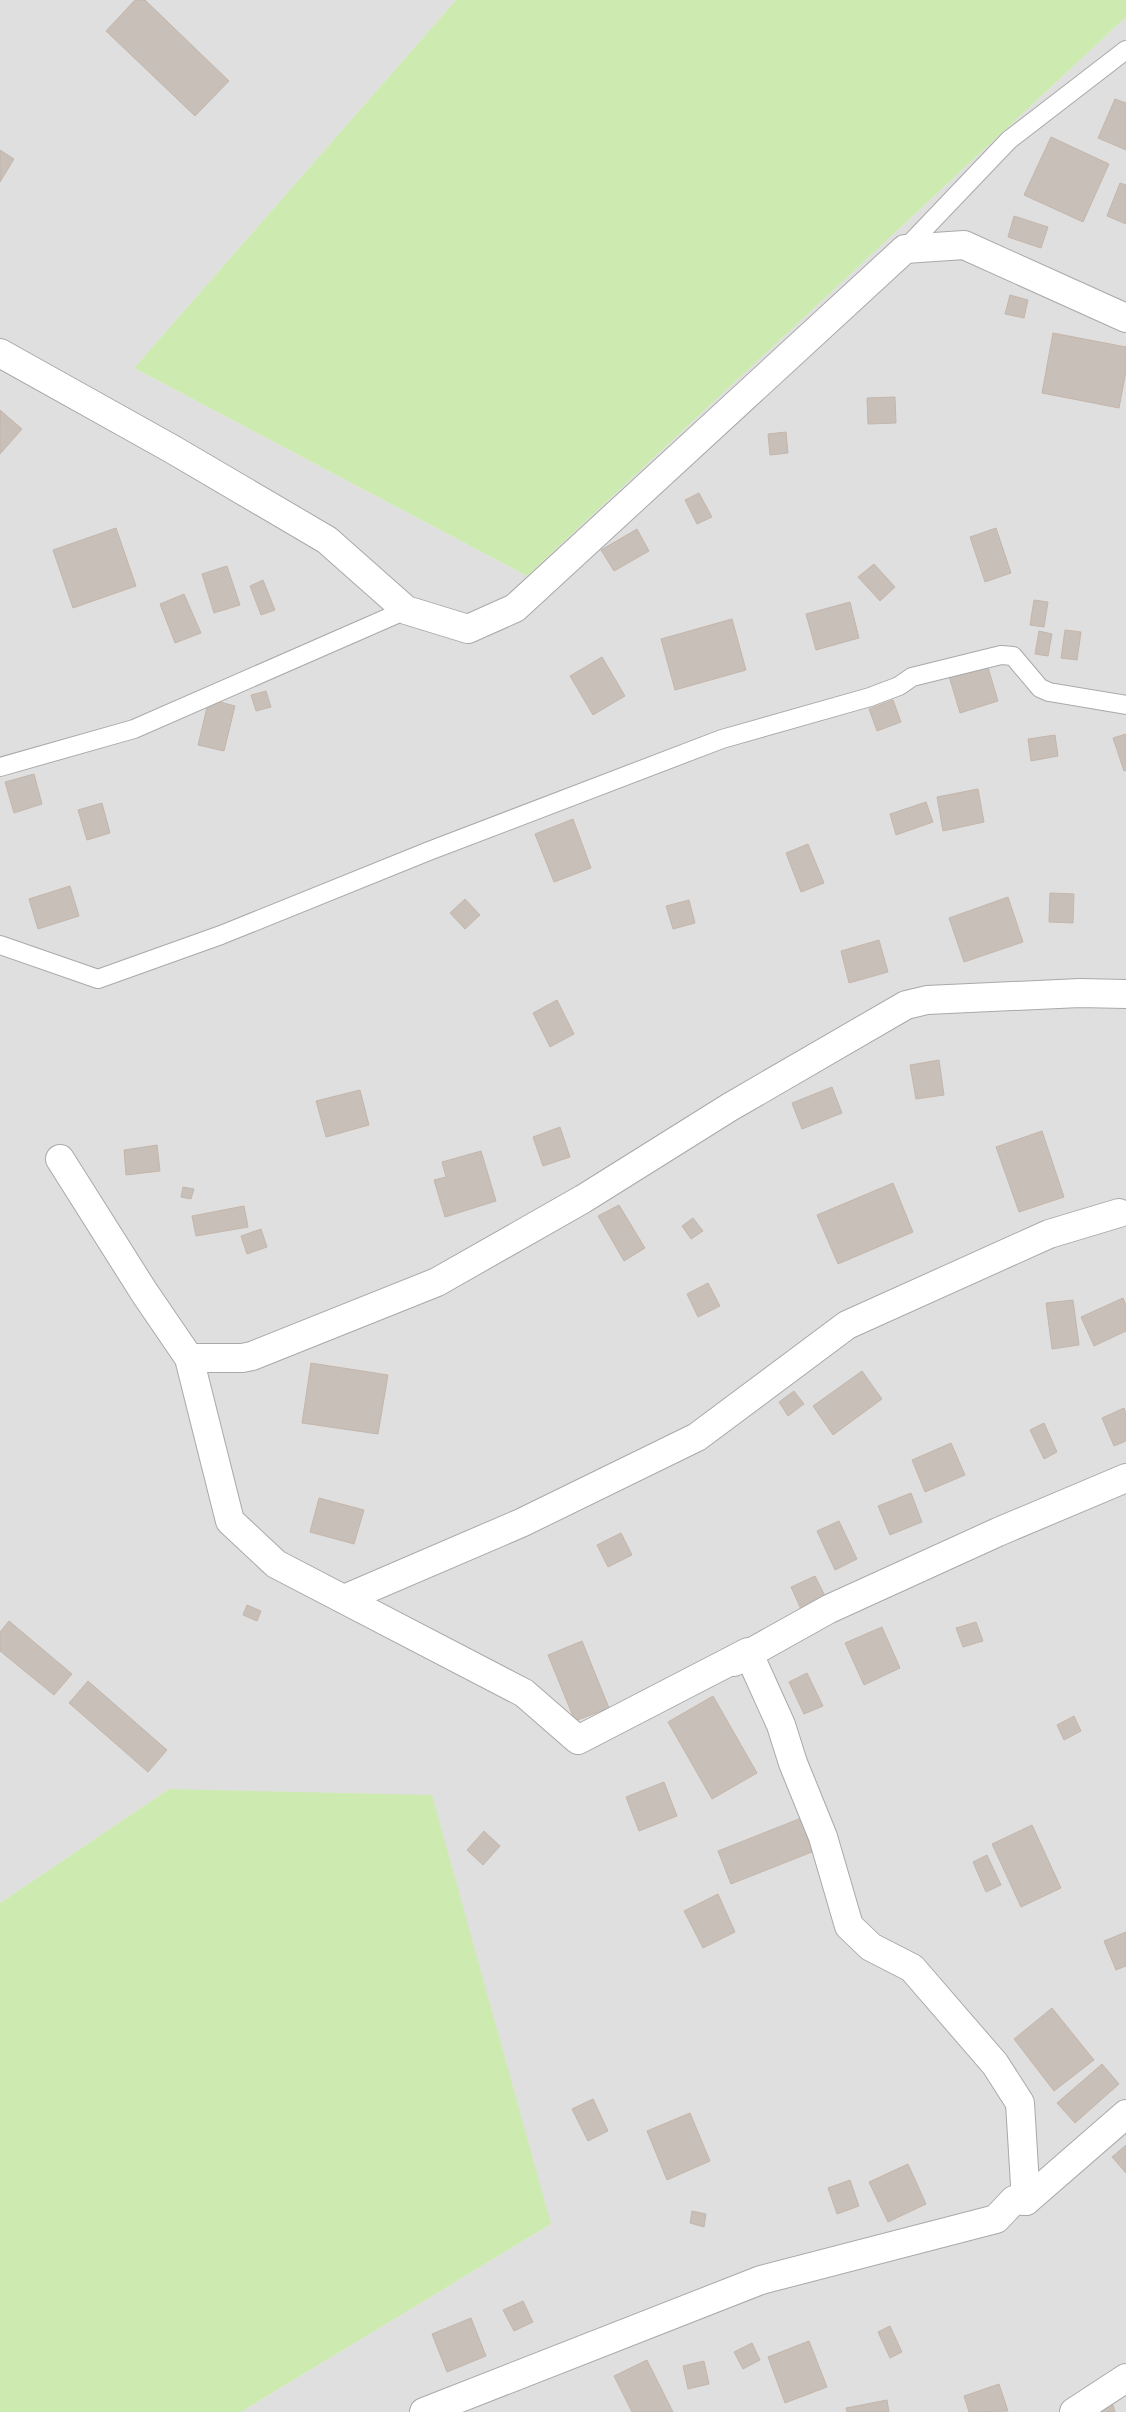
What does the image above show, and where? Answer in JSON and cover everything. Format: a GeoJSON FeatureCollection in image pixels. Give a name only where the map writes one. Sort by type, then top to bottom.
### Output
{"type":"FeatureCollection","features":[{"type":"Feature","properties":{"kind":"street"},"geometry":{"type":"LineString","coordinates":[[0,353],[172,449],[327,540],[406,610],[468,629],[515,608],[905,249],[964,245],[1126,318]]}},
{"type":"Feature","properties":{"kind":"street"},"geometry":{"type":"LineString","coordinates":[[189,1358],[242,1358],[252,1356],[437,1282],[583,1199],[730,1107],[906,1005],[927,1000],[1080,993],[1126,994]]}},
{"type":"Feature","properties":{"kind":"street"},"geometry":{"type":"LineString","coordinates":[[60,1160],[144,1292],[189,1358],[230,1521],[276,1564],[524,1693],[578,1740],[829,1609],[998,1532],[1126,1478]]}},
{"type":"Feature","properties":{"kind":"street"},"geometry":{"type":"LineString","coordinates":[[344,1599],[522,1523],[697,1438],[847,1325],[1050,1234],[1119,1213]]}},
{"type":"Feature","properties":{"kind":"street"},"geometry":{"type":"LineString","coordinates":[[748,1652],[781,1725],[823,1837],[849,1926],[871,1947],[912,1968],[995,2064],[1020,2103],[1026,2200]]}},
{"type":"Feature","properties":{"kind":"street"},"geometry":{"type":"LineString","coordinates":[[424,2412],[761,2280],[996,2219],[1014,2200],[1026,2200],[1126,2114]]}},
{"type":"Feature","properties":{"kind":"street"},"geometry":{"type":"LineString","coordinates":[[1074,2412],[1126,2378]]}},
{"type":"Feature","properties":{"kind":"lane"},"geometry":{"type":"LineString","coordinates":[[905,249],[1009,140],[1126,50]]}},
{"type":"Feature","properties":{"kind":"lane"},"geometry":{"type":"LineString","coordinates":[[0,767],[134,728],[406,610]]}},
{"type":"Feature","properties":{"kind":"lane"},"geometry":{"type":"LineString","coordinates":[[0,945],[98,979],[221,935],[429,852],[722,739],[870,697],[899,686],[912,678],[1001,655],[1013,656],[1040,688],[1049,692],[1126,705]]}},
{"type":"Feature","properties":{"kind":"shaded area"},"geometry":{"type":"Polygon","coordinates":[[[0,0],[456,0],[134,368],[527,576],[1126,17],[1126,2412],[241,2412],[551,2224],[169,1789],[0,1903],[0,0]]]}},
{"type":"Feature","properties":{"kind":"green space"},"geometry":{"type":"Polygon","coordinates":[[[456,0],[1126,0],[1126,17],[527,576],[134,368],[456,0]]]}},
{"type":"Feature","properties":{"kind":"green space"},"geometry":{"type":"Polygon","coordinates":[[[169,1789],[432,1795],[551,2224],[241,2412],[0,2412],[0,1903],[169,1789]]]}},
{"type":"Feature","properties":{"kind":"building"},"geometry":{"type":"Polygon","coordinates":[[[135,0],[145,0],[229,81],[195,116],[106,31],[135,0]]]}},
{"type":"Feature","properties":{"kind":"building"},"geometry":{"type":"Polygon","coordinates":[[[1115,99],[1126,103],[1126,150],[1098,138],[1115,99]]]}},
{"type":"Feature","properties":{"kind":"building"},"geometry":{"type":"Polygon","coordinates":[[[1051,137],[1109,164],[1083,222],[1024,195],[1051,137]]]}},
{"type":"Feature","properties":{"kind":"building"},"geometry":{"type":"Polygon","coordinates":[[[0,150],[14,159],[0,182],[0,150]]]}},
{"type":"Feature","properties":{"kind":"building"},"geometry":{"type":"Polygon","coordinates":[[[1120,183],[1126,185],[1126,224],[1107,216],[1120,183]]]}},
{"type":"Feature","properties":{"kind":"building"},"geometry":{"type":"Polygon","coordinates":[[[1014,216],[1048,227],[1041,248],[1008,237],[1014,216]]]}},
{"type":"Feature","properties":{"kind":"building"},"geometry":{"type":"Polygon","coordinates":[[[1010,295],[1028,300],[1024,318],[1005,314],[1010,295]]]}},
{"type":"Feature","properties":{"kind":"building"},"geometry":{"type":"Polygon","coordinates":[[[1053,333],[1126,347],[1126,371],[1119,408],[1042,393],[1053,333]]]}},
{"type":"Feature","properties":{"kind":"building"},"geometry":{"type":"Polygon","coordinates":[[[895,397],[896,423],[868,424],[867,398],[895,397]]]}},
{"type":"Feature","properties":{"kind":"building"},"geometry":{"type":"Polygon","coordinates":[[[0,410],[22,429],[0,454],[0,410]]]}},
{"type":"Feature","properties":{"kind":"building"},"geometry":{"type":"Polygon","coordinates":[[[786,432],[788,453],[770,455],[768,434],[786,432]]]}},
{"type":"Feature","properties":{"kind":"building"},"geometry":{"type":"Polygon","coordinates":[[[699,493],[712,517],[697,524],[685,500],[699,493]]]}},
{"type":"Feature","properties":{"kind":"building"},"geometry":{"type":"Polygon","coordinates":[[[116,528],[136,586],[73,608],[53,550],[116,528]]]}},
{"type":"Feature","properties":{"kind":"building"},"geometry":{"type":"Polygon","coordinates":[[[996,528],[1011,573],[985,582],[970,537],[996,528]]]}},
{"type":"Feature","properties":{"kind":"building"},"geometry":{"type":"Polygon","coordinates":[[[637,529],[649,551],[614,571],[601,550],[637,529]]]}},
{"type":"Feature","properties":{"kind":"building"},"geometry":{"type":"Polygon","coordinates":[[[874,564],[895,587],[880,601],[858,577],[874,564]]]}},
{"type":"Feature","properties":{"kind":"building"},"geometry":{"type":"Polygon","coordinates":[[[227,566],[240,605],[214,613],[202,574],[227,566]]]}},
{"type":"Feature","properties":{"kind":"building"},"geometry":{"type":"Polygon","coordinates":[[[263,580],[275,610],[261,615],[250,586],[263,580]]]}},
{"type":"Feature","properties":{"kind":"building"},"geometry":{"type":"Polygon","coordinates":[[[184,594],[201,633],[175,643],[160,604],[184,594]]]}},
{"type":"Feature","properties":{"kind":"building"},"geometry":{"type":"Polygon","coordinates":[[[1034,600],[1048,602],[1044,627],[1030,625],[1034,600]]]}},
{"type":"Feature","properties":{"kind":"building"},"geometry":{"type":"Polygon","coordinates":[[[850,602],[859,638],[816,650],[806,614],[850,602]]]}},
{"type":"Feature","properties":{"kind":"building"},"geometry":{"type":"Polygon","coordinates":[[[732,619],[746,670],[675,690],[661,639],[732,619]]]}},
{"type":"Feature","properties":{"kind":"building"},"geometry":{"type":"Polygon","coordinates":[[[1065,630],[1081,632],[1077,660],[1061,658],[1065,630]]]}},
{"type":"Feature","properties":{"kind":"building"},"geometry":{"type":"Polygon","coordinates":[[[1039,631],[1052,634],[1048,656],[1035,654],[1039,631]]]}},
{"type":"Feature","properties":{"kind":"building"},"geometry":{"type":"Polygon","coordinates":[[[602,657],[625,696],[593,715],[570,676],[602,657]]]}},
{"type":"Feature","properties":{"kind":"building"},"geometry":{"type":"Polygon","coordinates":[[[987,664],[998,701],[960,713],[949,676],[987,664]]]}},
{"type":"Feature","properties":{"kind":"building"},"geometry":{"type":"Polygon","coordinates":[[[266,691],[271,707],[256,711],[251,695],[266,691]]]}},
{"type":"Feature","properties":{"kind":"building"},"geometry":{"type":"Polygon","coordinates":[[[209,699],[235,706],[224,751],[198,745],[209,699]]]}},
{"type":"Feature","properties":{"kind":"building"},"geometry":{"type":"Polygon","coordinates":[[[893,700],[901,722],[877,731],[869,709],[893,700]]]}},
{"type":"Feature","properties":{"kind":"building"},"geometry":{"type":"Polygon","coordinates":[[[1126,734],[1126,770],[1124,771],[1113,738],[1126,734]]]}},
{"type":"Feature","properties":{"kind":"building"},"geometry":{"type":"Polygon","coordinates":[[[1055,735],[1058,756],[1031,761],[1028,739],[1055,735]]]}},
{"type":"Feature","properties":{"kind":"building"},"geometry":{"type":"Polygon","coordinates":[[[34,774],[42,804],[14,813],[5,782],[34,774]]]}},
{"type":"Feature","properties":{"kind":"building"},"geometry":{"type":"Polygon","coordinates":[[[978,789],[984,822],[943,831],[937,797],[978,789]]]}},
{"type":"Feature","properties":{"kind":"building"},"geometry":{"type":"Polygon","coordinates":[[[926,802],[933,822],[896,835],[890,814],[926,802]]]}},
{"type":"Feature","properties":{"kind":"building"},"geometry":{"type":"Polygon","coordinates":[[[102,803],[110,833],[87,840],[78,810],[102,803]]]}},
{"type":"Feature","properties":{"kind":"building"},"geometry":{"type":"Polygon","coordinates":[[[573,819],[591,868],[554,882],[535,834],[573,819]]]}},
{"type":"Feature","properties":{"kind":"building"},"geometry":{"type":"Polygon","coordinates":[[[808,844],[824,883],[801,892],[786,853],[808,844]]]}},
{"type":"Feature","properties":{"kind":"building"},"geometry":{"type":"Polygon","coordinates":[[[70,886],[79,916],[38,929],[29,899],[70,886]]]}},
{"type":"Feature","properties":{"kind":"building"},"geometry":{"type":"Polygon","coordinates":[[[1050,893],[1074,894],[1073,923],[1049,922],[1050,893]]]}},
{"type":"Feature","properties":{"kind":"building"},"geometry":{"type":"Polygon","coordinates":[[[1008,897],[1023,942],[964,962],[949,918],[1008,897]]]}},
{"type":"Feature","properties":{"kind":"building"},"geometry":{"type":"Polygon","coordinates":[[[465,899],[480,915],[465,929],[450,913],[465,899]]]}},
{"type":"Feature","properties":{"kind":"building"},"geometry":{"type":"Polygon","coordinates":[[[689,900],[695,923],[673,929],[666,906],[689,900]]]}},
{"type":"Feature","properties":{"kind":"building"},"geometry":{"type":"Polygon","coordinates":[[[879,940],[888,972],[849,983],[841,951],[879,940]]]}},
{"type":"Feature","properties":{"kind":"building"},"geometry":{"type":"Polygon","coordinates":[[[557,1000],[574,1034],[550,1047],[533,1013],[557,1000]]]}},
{"type":"Feature","properties":{"kind":"building"},"geometry":{"type":"Polygon","coordinates":[[[939,1060],[944,1095],[916,1099],[910,1065],[939,1060]]]}},
{"type":"Feature","properties":{"kind":"building"},"geometry":{"type":"Polygon","coordinates":[[[832,1087],[842,1113],[802,1129],[792,1103],[832,1087]]]}},
{"type":"Feature","properties":{"kind":"building"},"geometry":{"type":"Polygon","coordinates":[[[360,1090],[369,1125],[326,1137],[316,1101],[360,1090]]]}},
{"type":"Feature","properties":{"kind":"building"},"geometry":{"type":"Polygon","coordinates":[[[560,1127],[570,1157],[543,1166],[533,1137],[560,1127]]]}},
{"type":"Feature","properties":{"kind":"building"},"geometry":{"type":"Polygon","coordinates":[[[1042,1131],[1064,1197],[1019,1212],[996,1147],[1042,1131]]]}},
{"type":"Feature","properties":{"kind":"building"},"geometry":{"type":"Polygon","coordinates":[[[157,1145],[160,1171],[126,1175],[124,1150],[157,1145]]]}},
{"type":"Feature","properties":{"kind":"building"},"geometry":{"type":"Polygon","coordinates":[[[481,1151],[496,1201],[445,1217],[434,1180],[446,1177],[442,1162],[481,1151]]]}},
{"type":"Feature","properties":{"kind":"building"},"geometry":{"type":"Polygon","coordinates":[[[893,1183],[913,1232],[838,1264],[817,1215],[893,1183]]]}},
{"type":"Feature","properties":{"kind":"building"},"geometry":{"type":"Polygon","coordinates":[[[183,1187],[194,1189],[191,1199],[181,1197],[183,1187]]]}},
{"type":"Feature","properties":{"kind":"building"},"geometry":{"type":"Polygon","coordinates":[[[619,1205],[645,1248],[624,1261],[598,1216],[619,1205]]]}},
{"type":"Feature","properties":{"kind":"building"},"geometry":{"type":"Polygon","coordinates":[[[244,1206],[248,1227],[196,1236],[192,1216],[244,1206]]]}},
{"type":"Feature","properties":{"kind":"building"},"geometry":{"type":"Polygon","coordinates":[[[693,1218],[703,1231],[691,1239],[682,1226],[693,1218]]]}},
{"type":"Feature","properties":{"kind":"building"},"geometry":{"type":"Polygon","coordinates":[[[261,1229],[267,1247],[247,1254],[241,1236],[261,1229]]]}},
{"type":"Feature","properties":{"kind":"building"},"geometry":{"type":"Polygon","coordinates":[[[708,1283],[720,1306],[698,1317],[687,1294],[708,1283]]]}},
{"type":"Feature","properties":{"kind":"building"},"geometry":{"type":"Polygon","coordinates":[[[1123,1298],[1126,1305],[1126,1331],[1094,1346],[1081,1317],[1123,1298]]]}},
{"type":"Feature","properties":{"kind":"building"},"geometry":{"type":"Polygon","coordinates":[[[1073,1300],[1079,1345],[1052,1349],[1046,1303],[1073,1300]]]}},
{"type":"Feature","properties":{"kind":"building"},"geometry":{"type":"Polygon","coordinates":[[[311,1363],[388,1375],[378,1434],[302,1423],[311,1363]]]}},
{"type":"Feature","properties":{"kind":"building"},"geometry":{"type":"Polygon","coordinates":[[[862,1371],[882,1399],[833,1435],[813,1406],[862,1371]]]}},
{"type":"Feature","properties":{"kind":"building"},"geometry":{"type":"Polygon","coordinates":[[[794,1391],[804,1404],[788,1416],[779,1402],[794,1391]]]}},
{"type":"Feature","properties":{"kind":"building"},"geometry":{"type":"Polygon","coordinates":[[[1124,1408],[1126,1413],[1126,1441],[1114,1446],[1102,1418],[1124,1408]]]}},
{"type":"Feature","properties":{"kind":"building"},"geometry":{"type":"Polygon","coordinates":[[[1044,1423],[1057,1452],[1044,1459],[1030,1430],[1044,1423]]]}},
{"type":"Feature","properties":{"kind":"building"},"geometry":{"type":"Polygon","coordinates":[[[951,1443],[965,1475],[925,1492],[912,1460],[951,1443]]]}},
{"type":"Feature","properties":{"kind":"building"},"geometry":{"type":"Polygon","coordinates":[[[911,1493],[922,1522],[890,1535],[878,1506],[911,1493]]]}},
{"type":"Feature","properties":{"kind":"building"},"geometry":{"type":"Polygon","coordinates":[[[319,1498],[364,1510],[354,1544],[310,1532],[319,1498]]]}},
{"type":"Feature","properties":{"kind":"building"},"geometry":{"type":"Polygon","coordinates":[[[839,1521],[857,1559],[835,1570],[817,1531],[839,1521]]]}},
{"type":"Feature","properties":{"kind":"building"},"geometry":{"type":"Polygon","coordinates":[[[621,1533],[632,1555],[608,1567],[597,1545],[621,1533]]]}},
{"type":"Feature","properties":{"kind":"building"},"geometry":{"type":"Polygon","coordinates":[[[815,1576],[830,1606],[805,1618],[791,1587],[815,1576]]]}},
{"type":"Feature","properties":{"kind":"building"},"geometry":{"type":"Polygon","coordinates":[[[247,1605],[261,1611],[257,1621],[243,1615],[247,1605]]]}},
{"type":"Feature","properties":{"kind":"building"},"geometry":{"type":"Polygon","coordinates":[[[9,1621],[72,1674],[54,1695],[0,1651],[0,1632],[9,1621]]]}},
{"type":"Feature","properties":{"kind":"building"},"geometry":{"type":"Polygon","coordinates":[[[976,1622],[983,1641],[963,1647],[956,1628],[976,1622]]]}},
{"type":"Feature","properties":{"kind":"building"},"geometry":{"type":"Polygon","coordinates":[[[882,1627],[900,1668],[864,1685],[845,1643],[882,1627]]]}},
{"type":"Feature","properties":{"kind":"building"},"geometry":{"type":"Polygon","coordinates":[[[582,1641],[609,1708],[575,1721],[548,1655],[582,1641]]]}},
{"type":"Feature","properties":{"kind":"building"},"geometry":{"type":"Polygon","coordinates":[[[807,1673],[823,1706],[804,1714],[789,1682],[807,1673]]]}},
{"type":"Feature","properties":{"kind":"building"},"geometry":{"type":"Polygon","coordinates":[[[88,1681],[167,1750],[148,1772],[69,1703],[88,1681]]]}},
{"type":"Feature","properties":{"kind":"building"},"geometry":{"type":"Polygon","coordinates":[[[713,1696],[757,1773],[712,1799],[668,1722],[713,1696]]]}},
{"type":"Feature","properties":{"kind":"building"},"geometry":{"type":"Polygon","coordinates":[[[1074,1716],[1081,1731],[1064,1740],[1057,1725],[1074,1716]]]}},
{"type":"Feature","properties":{"kind":"building"},"geometry":{"type":"Polygon","coordinates":[[[664,1782],[677,1816],[639,1831],[626,1797],[664,1782]]]}},
{"type":"Feature","properties":{"kind":"building"},"geometry":{"type":"Polygon","coordinates":[[[809,1815],[822,1848],[731,1884],[718,1851],[809,1815]]]}},
{"type":"Feature","properties":{"kind":"building"},"geometry":{"type":"Polygon","coordinates":[[[1032,1825],[1061,1888],[1021,1907],[992,1844],[1032,1825]]]}},
{"type":"Feature","properties":{"kind":"building"},"geometry":{"type":"Polygon","coordinates":[[[484,1831],[500,1846],[483,1865],[467,1850],[484,1831]]]}},
{"type":"Feature","properties":{"kind":"building"},"geometry":{"type":"Polygon","coordinates":[[[987,1855],[1001,1885],[986,1892],[973,1862],[987,1855]]]}},
{"type":"Feature","properties":{"kind":"building"},"geometry":{"type":"Polygon","coordinates":[[[718,1894],[735,1932],[703,1948],[684,1911],[718,1894]]]}},
{"type":"Feature","properties":{"kind":"building"},"geometry":{"type":"Polygon","coordinates":[[[1126,1932],[1126,1966],[1116,1970],[1104,1941],[1126,1932]]]}},
{"type":"Feature","properties":{"kind":"building"},"geometry":{"type":"Polygon","coordinates":[[[1052,2008],[1094,2060],[1054,2091],[1014,2039],[1052,2008]]]}},
{"type":"Feature","properties":{"kind":"building"},"geometry":{"type":"Polygon","coordinates":[[[1102,2064],[1119,2084],[1075,2123],[1057,2103],[1102,2064]]]}},
{"type":"Feature","properties":{"kind":"building"},"geometry":{"type":"Polygon","coordinates":[[[593,2099],[608,2131],[588,2141],[572,2109],[593,2099]]]}},
{"type":"Feature","properties":{"kind":"building"},"geometry":{"type":"Polygon","coordinates":[[[690,2113],[710,2161],[667,2180],[647,2131],[690,2113]]]}},
{"type":"Feature","properties":{"kind":"building"},"geometry":{"type":"Polygon","coordinates":[[[1126,2145],[1126,2173],[1112,2157],[1126,2145]]]}},
{"type":"Feature","properties":{"kind":"building"},"geometry":{"type":"Polygon","coordinates":[[[908,2164],[926,2204],[888,2222],[869,2182],[908,2164]]]}},
{"type":"Feature","properties":{"kind":"building"},"geometry":{"type":"Polygon","coordinates":[[[850,2180],[859,2206],[837,2214],[828,2188],[850,2180]]]}},
{"type":"Feature","properties":{"kind":"building"},"geometry":{"type":"Polygon","coordinates":[[[692,2211],[706,2214],[704,2227],[690,2223],[692,2211]]]}},
{"type":"Feature","properties":{"kind":"building"},"geometry":{"type":"Polygon","coordinates":[[[523,2301],[533,2322],[514,2331],[503,2310],[523,2301]]]}},
{"type":"Feature","properties":{"kind":"building"},"geometry":{"type":"Polygon","coordinates":[[[471,2318],[486,2356],[447,2372],[432,2334],[471,2318]]]}},
{"type":"Feature","properties":{"kind":"building"},"geometry":{"type":"Polygon","coordinates":[[[890,2326],[902,2352],[890,2358],[878,2332],[890,2326]]]}},
{"type":"Feature","properties":{"kind":"building"},"geometry":{"type":"Polygon","coordinates":[[[809,2341],[827,2387],[785,2403],[768,2357],[809,2341]]]}},
{"type":"Feature","properties":{"kind":"building"},"geometry":{"type":"Polygon","coordinates":[[[752,2343],[760,2360],[743,2369],[734,2352],[752,2343]]]}},
{"type":"Feature","properties":{"kind":"building"},"geometry":{"type":"Polygon","coordinates":[[[647,2360],[673,2412],[632,2412],[614,2376],[647,2360]]]}},
{"type":"Feature","properties":{"kind":"building"},"geometry":{"type":"Polygon","coordinates":[[[704,2361],[709,2384],[688,2389],[683,2366],[704,2361]]]}},
{"type":"Feature","properties":{"kind":"building"},"geometry":{"type":"Polygon","coordinates":[[[999,2384],[1008,2411],[969,2412],[964,2396],[999,2384]]]}},
{"type":"Feature","properties":{"kind":"building"},"geometry":{"type":"Polygon","coordinates":[[[887,2400],[889,2412],[847,2412],[846,2408],[887,2400]]]}},
{"type":"Feature","properties":{"kind":"building"},"geometry":{"type":"Polygon","coordinates":[[[1113,2405],[1115,2412],[1090,2412],[1113,2405]]]}}]}
